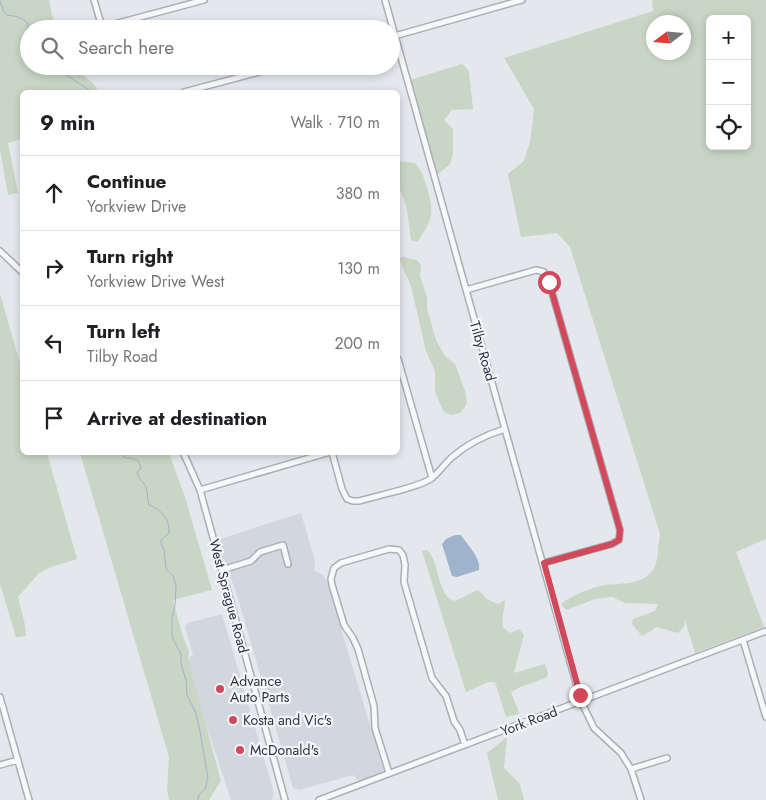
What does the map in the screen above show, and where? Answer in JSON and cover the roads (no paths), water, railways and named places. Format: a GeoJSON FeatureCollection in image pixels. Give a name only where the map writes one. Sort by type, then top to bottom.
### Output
{"type":"FeatureCollection","features":[{"type":"Feature","properties":{"kind":"street"},"geometry":{"type":"LineString","coordinates":[[94,0],[98,20]]}},
{"type":"Feature","properties":{"kind":"street"},"geometry":{"type":"LineString","coordinates":[[129,20],[204,0]]}},
{"type":"Feature","properties":{"kind":"street","name":"Tilby Road"},"geometry":{"type":"LineString","coordinates":[[385,0],[389,20]]}},
{"type":"Feature","properties":{"kind":"street"},"geometry":{"type":"LineString","coordinates":[[400,34],[522,0]]}},
{"type":"Feature","properties":{"kind":"street","name":"Tilby Road"},"geometry":{"type":"LineString","coordinates":[[400,60],[544,563],[581,701],[594,728],[621,754],[632,769]]}},
{"type":"Feature","properties":{"kind":"street"},"geometry":{"type":"LineString","coordinates":[[192,90],[248,75]]}},
{"type":"Feature","properties":{"kind":"street"},"geometry":{"type":"LineString","coordinates":[[0,251],[20,270]]}},
{"type":"Feature","properties":{"kind":"street"},"geometry":{"type":"LineString","coordinates":[[466,290],[536,270],[544,272],[549,282],[620,530],[619,540],[612,544],[544,563]]}},
{"type":"Feature","properties":{"kind":"street"},"geometry":{"type":"LineString","coordinates":[[400,366],[432,478]]}},
{"type":"Feature","properties":{"kind":"street"},"geometry":{"type":"LineString","coordinates":[[332,455],[342,489],[347,499],[353,502],[422,483],[432,478],[452,457],[468,445],[487,434],[505,429]]}},
{"type":"Feature","properties":{"kind":"street","name":"West Sprague Road"},"geometry":{"type":"LineString","coordinates":[[184,455],[200,490],[286,800]]}},
{"type":"Feature","properties":{"kind":"street"},"geometry":{"type":"LineString","coordinates":[[200,490],[321,455]]}},
{"type":"Feature","properties":{"kind":"street"},"geometry":{"type":"LineString","coordinates":[[222,570],[251,561],[260,552],[283,545],[288,564]]}},
{"type":"Feature","properties":{"kind":"street"},"geometry":{"type":"LineString","coordinates":[[389,774],[375,728],[374,706],[358,649],[354,638],[344,625],[332,585],[334,568],[341,563],[389,549],[399,550],[403,555],[405,565],[404,582],[432,678],[446,696],[454,722],[460,730],[466,745]]}},
{"type":"Feature","properties":{"kind":"street","name":"York Road"},"geometry":{"type":"LineString","coordinates":[[319,800],[766,631]]}},
{"type":"Feature","properties":{"kind":"street"},"geometry":{"type":"LineString","coordinates":[[743,640],[766,717]]}},
{"type":"Feature","properties":{"kind":"street"},"geometry":{"type":"LineString","coordinates":[[0,697],[29,800]]}},
{"type":"Feature","properties":{"kind":"street"},"geometry":{"type":"LineString","coordinates":[[641,800],[632,769],[668,758]]}},
{"type":"Feature","properties":{"kind":"street"},"geometry":{"type":"LineString","coordinates":[[0,765],[18,760]]}},
{"type":"Feature","properties":{"kind":"water"},"geometry":{"type":"Polygon","coordinates":[[[455,535],[461,535],[473,551],[478,560],[479,570],[457,577],[452,576],[442,544],[446,539],[455,535]]]}},
{"type":"Feature","properties":{"kind":"waterway"},"geometry":{"type":"LineString","coordinates":[[0,1],[7,15],[16,16],[24,20]]}},
{"type":"Feature","properties":{"kind":"waterway"},"geometry":{"type":"LineString","coordinates":[[66,75],[89,90]]}},
{"type":"Feature","properties":{"kind":"waterway"},"geometry":{"type":"LineString","coordinates":[[123,455],[139,462],[141,469],[137,472],[146,487],[149,505],[161,512],[168,523],[169,533],[161,540],[161,544],[164,549],[166,569],[173,576],[176,585],[172,617],[172,637],[181,654],[187,695],[195,711],[199,726],[208,778],[205,789],[199,795],[198,800]]}},
{"type":"Feature","properties":{"kind":"place","name":"Advance Auto Parts"},"geometry":{"type":"Point","coordinates":[220,689]}},
{"type":"Feature","properties":{"kind":"place","name":"Kosta and Vic's"},"geometry":{"type":"Point","coordinates":[233,720]}},
{"type":"Feature","properties":{"kind":"place","name":"McDonald's"},"geometry":{"type":"Point","coordinates":[240,750]}}]}
